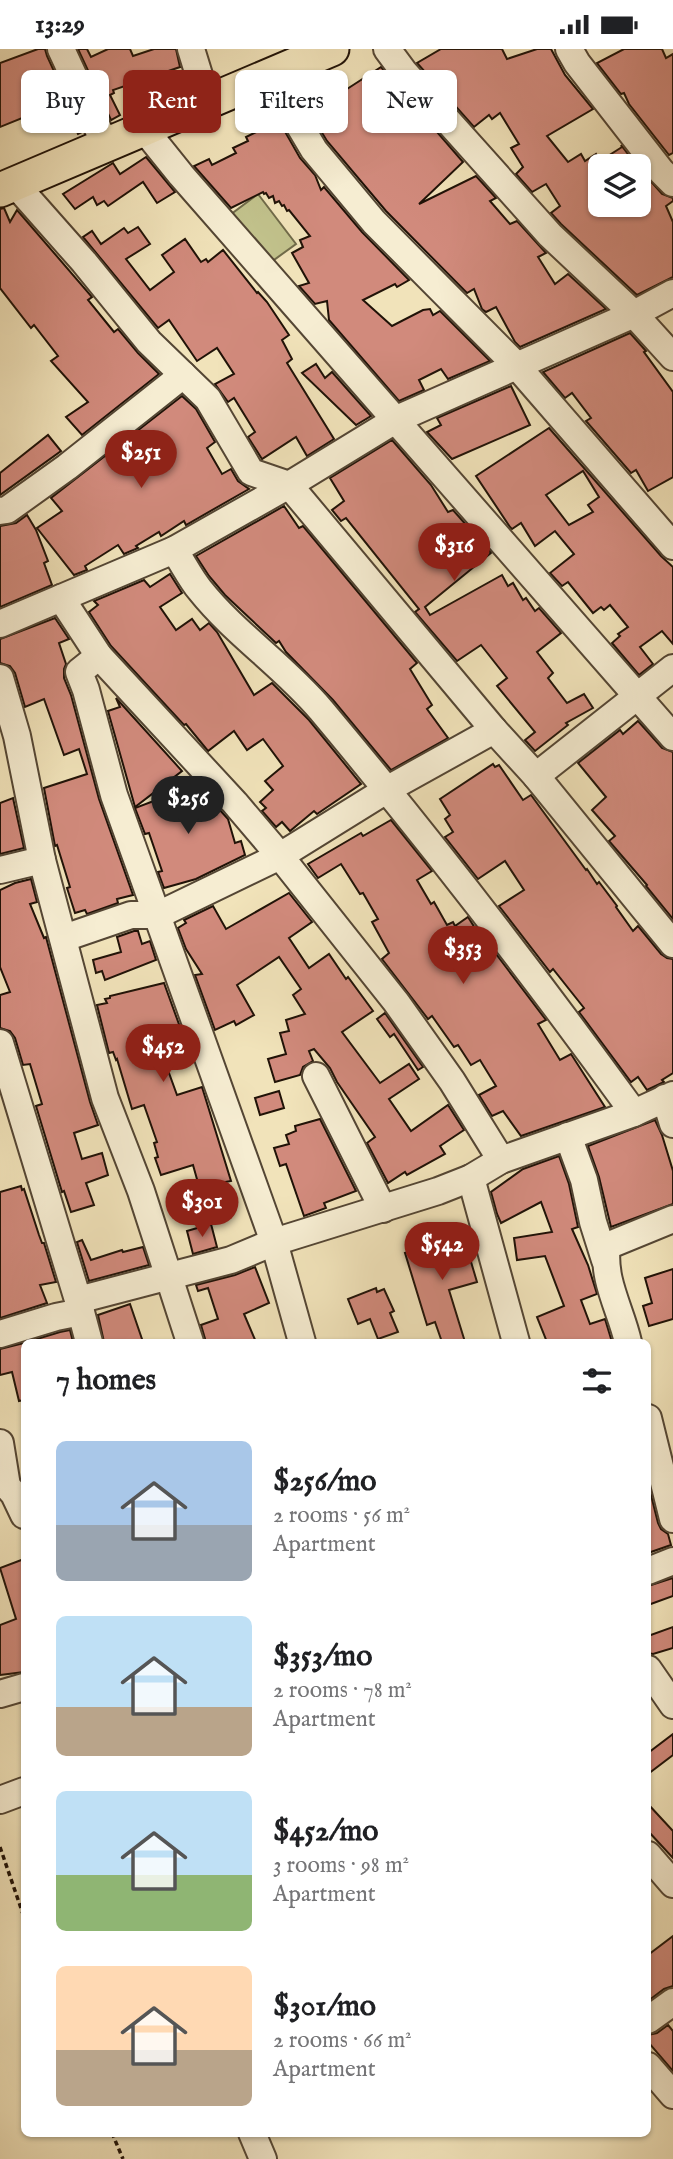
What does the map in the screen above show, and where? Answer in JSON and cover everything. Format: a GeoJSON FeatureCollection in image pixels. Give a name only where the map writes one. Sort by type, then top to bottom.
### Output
{"type":"FeatureCollection","features":[{"type":"Feature","properties":{"kind":"main road"},"geometry":{"type":"LineString","coordinates":[[284,70],[332,49]]}},
{"type":"Feature","properties":{"kind":"main road"},"geometry":{"type":"LineString","coordinates":[[8,187],[135,133]]}},
{"type":"Feature","properties":{"kind":"street"},"geometry":{"type":"LineString","coordinates":[[61,49],[106,146]]}},
{"type":"Feature","properties":{"kind":"street"},"geometry":{"type":"LineString","coordinates":[[191,49],[197,70]]}},
{"type":"Feature","properties":{"kind":"street"},"geometry":{"type":"LineString","coordinates":[[387,49],[404,72],[550,235],[634,314],[673,357]]}},
{"type":"Feature","properties":{"kind":"street"},"geometry":{"type":"LineString","coordinates":[[569,49],[577,63],[673,183]]}},
{"type":"Feature","properties":{"kind":"street"},"geometry":{"type":"LineString","coordinates":[[147,133],[195,192],[397,419],[673,737]]}},
{"type":"Feature","properties":{"kind":"street"},"geometry":{"type":"LineString","coordinates":[[304,133],[314,149],[374,222],[516,365],[673,546]]}},
{"type":"Feature","properties":{"kind":"street"},"geometry":{"type":"LineString","coordinates":[[8,187],[84,262],[149,342],[208,399],[251,472],[289,485],[494,730],[536,776],[673,944]]}},
{"type":"Feature","properties":{"kind":"street"},"geometry":{"type":"LineString","coordinates":[[0,624],[174,550],[289,485],[397,419],[634,314],[673,293]]}},
{"type":"Feature","properties":{"kind":"street"},"geometry":{"type":"LineString","coordinates":[[0,511],[6,510],[67,467],[183,375]]}},
{"type":"Feature","properties":{"kind":"street"},"geometry":{"type":"LineString","coordinates":[[174,550],[199,590],[299,684],[388,789],[444,864],[509,942],[634,1113]]}},
{"type":"Feature","properties":{"kind":"street"},"geometry":{"type":"LineString","coordinates":[[61,598],[93,642],[99,656],[200,763],[280,856],[396,1002],[452,1081],[501,1160]]}},
{"type":"Feature","properties":{"kind":"street"},"geometry":{"type":"LineString","coordinates":[[99,656],[79,672],[114,795],[275,1242],[301,1339]]}},
{"type":"Feature","properties":{"kind":"street"},"geometry":{"type":"LineString","coordinates":[[536,776],[673,668]]}},
{"type":"Feature","properties":{"kind":"street"},"geometry":{"type":"LineString","coordinates":[[0,678],[17,736],[42,860],[105,1098],[141,1191],[189,1339]]}},
{"type":"Feature","properties":{"kind":"street"},"geometry":{"type":"LineString","coordinates":[[64,939],[131,915],[158,915],[280,856],[388,789],[494,730]]}},
{"type":"Feature","properties":{"kind":"street"},"geometry":{"type":"LineString","coordinates":[[0,870],[42,860]]}},
{"type":"Feature","properties":{"kind":"street"},"geometry":{"type":"LineString","coordinates":[[0,1043],[88,1339]]}},
{"type":"Feature","properties":{"kind":"street"},"geometry":{"type":"LineString","coordinates":[[316,1076],[383,1209]]}},
{"type":"Feature","properties":{"kind":"street"},"geometry":{"type":"LineString","coordinates":[[0,1334],[56,1317],[168,1276],[231,1260],[275,1242],[383,1209],[471,1178],[501,1160],[634,1113],[669,1096],[673,1124]]}},
{"type":"Feature","properties":{"kind":"street"},"geometry":{"type":"LineString","coordinates":[[568,1136],[584,1180],[612,1293],[627,1339]]}},
{"type":"Feature","properties":{"kind":"street"},"geometry":{"type":"LineString","coordinates":[[471,1178],[515,1339]]}},
{"type":"Feature","properties":{"kind":"street"},"geometry":{"type":"LineString","coordinates":[[605,1260],[607,1246],[673,1219]]}},
{"type":"Feature","properties":{"kind":"street"},"geometry":{"type":"LineString","coordinates":[[651,1430],[673,1519]]}},
{"type":"Feature","properties":{"kind":"street"},"geometry":{"type":"LineString","coordinates":[[0,1443],[7,1486],[21,1509]]}},
{"type":"Feature","properties":{"kind":"street"},"geometry":{"type":"LineString","coordinates":[[651,1570],[673,1561]]}},
{"type":"Feature","properties":{"kind":"street"},"geometry":{"type":"LineString","coordinates":[[651,1673],[673,1705]]}},
{"type":"Feature","properties":{"kind":"street"},"geometry":{"type":"LineString","coordinates":[[0,1694],[21,1688]]}},
{"type":"Feature","properties":{"kind":"street"},"geometry":{"type":"LineString","coordinates":[[0,1800],[21,1792]]}},
{"type":"Feature","properties":{"kind":"street"},"geometry":{"type":"LineString","coordinates":[[651,1858],[673,1884]]}},
{"type":"Feature","properties":{"kind":"street"},"geometry":{"type":"LineString","coordinates":[[651,2018],[673,2002]]}},
{"type":"Feature","properties":{"kind":"street"},"geometry":{"type":"LineString","coordinates":[[651,2070],[673,2095]]}},
{"type":"Feature","properties":{"kind":"street"},"geometry":{"type":"LineString","coordinates":[[254,2137],[263,2159]]}},
{"type":"Feature","properties":{"kind":"path"},"geometry":{"type":"LineString","coordinates":[[0,1847],[21,1908]]}},
{"type":"Feature","properties":{"kind":"path"},"geometry":{"type":"LineString","coordinates":[[114,2137],[123,2159]]}},
{"type":"Feature","properties":{"kind":"green space"},"geometry":{"type":"Polygon","coordinates":[[[258,194],[296,244],[267,265],[230,215],[258,194]]]}},
{"type":"Feature","properties":{"kind":"building"},"geometry":{"type":"Polygon","coordinates":[[[45,49],[53,70],[21,70],[21,118],[0,127],[0,63],[45,49]]]}},
{"type":"Feature","properties":{"kind":"building"},"geometry":{"type":"Polygon","coordinates":[[[78,49],[87,49],[91,57],[108,49],[130,49],[133,56],[154,49],[176,49],[180,67],[171,70],[123,70],[123,87],[113,90],[114,93],[110,95],[120,115],[111,120],[109,116],[109,70],[88,70],[78,49]]]}},
{"type":"Feature","properties":{"kind":"building"},"geometry":{"type":"Polygon","coordinates":[[[441,49],[502,49],[507,59],[537,49],[551,49],[565,75],[593,109],[547,136],[568,162],[581,154],[585,161],[588,159],[588,217],[651,217],[651,182],[662,194],[673,198],[666,206],[673,222],[673,277],[637,295],[551,213],[560,206],[546,184],[532,192],[516,174],[523,167],[511,148],[519,144],[500,113],[492,119],[489,115],[474,127],[457,108],[457,70],[423,70],[417,63],[441,49]]]}},
{"type":"Feature","properties":{"kind":"building"},"geometry":{"type":"Polygon","coordinates":[[[624,49],[662,49],[666,58],[673,54],[673,153],[669,155],[629,104],[624,93],[621,94],[597,63],[624,49]]]}},
{"type":"Feature","properties":{"kind":"building"},"geometry":{"type":"Polygon","coordinates":[[[362,79],[362,133],[438,133],[463,162],[419,204],[476,176],[496,198],[490,201],[510,224],[517,221],[546,253],[538,257],[555,284],[568,274],[606,309],[520,347],[496,307],[486,312],[482,309],[474,289],[467,293],[386,211],[327,141],[322,133],[348,133],[348,88],[362,79]]]}},
{"type":"Feature","properties":{"kind":"building"},"geometry":{"type":"Polygon","coordinates":[[[254,133],[286,133],[300,158],[315,175],[321,190],[324,187],[362,232],[409,280],[363,300],[392,326],[423,310],[430,309],[433,315],[440,311],[490,361],[448,379],[441,369],[419,380],[424,390],[399,401],[329,320],[327,301],[315,304],[299,286],[309,283],[292,253],[303,247],[300,240],[310,236],[289,210],[279,201],[275,203],[273,196],[269,198],[263,192],[231,208],[194,166],[209,159],[212,165],[236,153],[233,148],[248,141],[246,137],[254,133]]]}},
{"type":"Feature","properties":{"kind":"building"},"geometry":{"type":"Polygon","coordinates":[[[621,145],[628,154],[611,154],[622,147],[621,145]]]}},
{"type":"Feature","properties":{"kind":"building"},"geometry":{"type":"Polygon","coordinates":[[[146,157],[175,192],[157,203],[143,182],[108,206],[104,201],[97,205],[93,197],[75,209],[63,194],[113,163],[120,174],[146,157]]]}},
{"type":"Feature","properties":{"kind":"building"},"geometry":{"type":"Polygon","coordinates":[[[4,208],[10,222],[17,210],[92,297],[88,300],[114,332],[118,329],[159,374],[82,435],[66,417],[88,402],[51,361],[58,356],[34,325],[31,328],[0,288],[0,209],[4,208]]]}},
{"type":"Feature","properties":{"kind":"building"},"geometry":{"type":"Polygon","coordinates":[[[138,227],[150,244],[126,259],[150,290],[174,272],[162,255],[185,239],[201,262],[206,259],[208,262],[223,250],[267,302],[289,335],[282,340],[292,359],[287,363],[334,439],[307,456],[296,437],[262,459],[248,437],[255,432],[234,398],[228,402],[215,384],[234,374],[217,348],[197,361],[169,320],[158,328],[83,237],[92,231],[101,244],[124,228],[128,233],[138,227]]]}},
{"type":"Feature","properties":{"kind":"building"},"geometry":{"type":"Polygon","coordinates":[[[630,333],[646,351],[644,352],[673,392],[673,477],[648,491],[636,470],[631,473],[586,421],[591,418],[572,393],[565,398],[543,372],[630,333]]]}},
{"type":"Feature","properties":{"kind":"building"},"geometry":{"type":"Polygon","coordinates":[[[316,364],[325,378],[332,372],[371,416],[356,425],[302,373],[316,364]]]}},
{"type":"Feature","properties":{"kind":"building"},"geometry":{"type":"Polygon","coordinates":[[[511,386],[530,425],[452,459],[427,432],[441,425],[437,418],[511,386]]]}},
{"type":"Feature","properties":{"kind":"building"},"geometry":{"type":"Polygon","coordinates":[[[182,396],[196,409],[215,442],[207,448],[222,474],[231,469],[238,481],[249,489],[186,525],[184,521],[161,536],[159,532],[136,546],[138,548],[124,554],[118,545],[85,566],[87,570],[74,575],[37,528],[62,511],[51,498],[182,396]]]}},
{"type":"Feature","properties":{"kind":"building"},"geometry":{"type":"Polygon","coordinates":[[[549,428],[673,567],[673,644],[662,631],[640,647],[653,664],[639,675],[612,643],[620,636],[618,634],[628,627],[610,605],[593,613],[568,582],[562,586],[550,573],[574,554],[555,531],[535,546],[521,523],[512,529],[476,476],[549,428]],[[583,471],[546,495],[569,525],[593,512],[588,505],[599,497],[583,471]]]}},
{"type":"Feature","properties":{"kind":"building"},"geometry":{"type":"Polygon","coordinates":[[[48,435],[61,451],[0,495],[0,473],[48,435]]]}},
{"type":"Feature","properties":{"kind":"building"},"geometry":{"type":"Polygon","coordinates":[[[392,440],[431,485],[448,512],[453,510],[491,553],[425,607],[430,615],[502,575],[508,586],[513,583],[523,600],[526,598],[535,611],[539,608],[561,633],[537,652],[553,673],[548,678],[567,703],[584,694],[593,708],[566,723],[568,725],[535,751],[525,740],[535,732],[497,686],[507,678],[481,645],[457,661],[415,612],[419,609],[346,518],[341,521],[332,510],[344,501],[330,478],[392,440]]]}},
{"type":"Feature","properties":{"kind":"building"},"geometry":{"type":"Polygon","coordinates":[[[284,506],[299,528],[303,526],[417,663],[410,669],[432,705],[427,709],[448,738],[391,770],[279,641],[276,643],[225,595],[196,556],[284,506]]]}},
{"type":"Feature","properties":{"kind":"building"},"geometry":{"type":"Polygon","coordinates":[[[27,515],[48,561],[44,563],[52,585],[0,607],[0,526],[16,523],[27,515]]]}},
{"type":"Feature","properties":{"kind":"building"},"geometry":{"type":"Polygon","coordinates":[[[170,574],[182,593],[160,607],[176,630],[192,619],[200,630],[209,623],[254,695],[272,683],[309,720],[361,784],[317,814],[314,811],[290,831],[282,822],[276,827],[262,811],[266,808],[260,802],[273,790],[265,781],[283,766],[263,739],[247,750],[234,731],[208,751],[186,724],[184,725],[111,646],[89,612],[98,605],[94,601],[144,580],[150,587],[170,574]]]}},
{"type":"Feature","properties":{"kind":"building"},"geometry":{"type":"Polygon","coordinates":[[[55,618],[69,639],[59,643],[66,664],[64,678],[99,799],[133,895],[117,899],[118,903],[87,914],[85,910],[75,913],[67,888],[70,887],[57,845],[55,846],[44,788],[87,774],[79,749],[64,755],[44,699],[25,707],[15,673],[10,666],[0,663],[0,639],[55,618]]]}},
{"type":"Feature","properties":{"kind":"building"},"geometry":{"type":"Polygon","coordinates":[[[116,698],[182,771],[135,807],[108,711],[120,707],[116,698]]]}},
{"type":"Feature","properties":{"kind":"building"},"geometry":{"type":"Polygon","coordinates":[[[638,721],[662,748],[673,752],[673,919],[609,841],[615,836],[592,810],[606,797],[578,763],[620,730],[623,734],[638,721]]]}},
{"type":"Feature","properties":{"kind":"building"},"geometry":{"type":"Polygon","coordinates":[[[493,764],[495,767],[499,765],[523,800],[531,795],[586,870],[617,906],[633,931],[638,926],[661,954],[673,959],[673,1073],[662,1080],[664,1082],[647,1090],[638,1077],[631,1082],[579,1012],[584,1008],[553,969],[550,972],[499,906],[524,890],[505,861],[478,879],[445,837],[453,832],[445,819],[450,815],[440,799],[493,764]]]}},
{"type":"Feature","properties":{"kind":"building"},"geometry":{"type":"Polygon","coordinates":[[[196,785],[209,798],[214,811],[219,809],[228,819],[235,843],[241,841],[245,855],[196,879],[164,888],[158,872],[162,871],[149,833],[145,834],[135,808],[196,785]]]}},
{"type":"Feature","properties":{"kind":"building"},"geometry":{"type":"Polygon","coordinates":[[[13,798],[24,848],[0,854],[0,803],[13,798]]]}},
{"type":"Feature","properties":{"kind":"building"},"geometry":{"type":"Polygon","coordinates":[[[391,820],[432,871],[417,880],[431,904],[434,902],[447,925],[453,922],[455,926],[468,917],[490,952],[493,950],[546,1020],[538,1024],[560,1060],[571,1054],[605,1107],[521,1136],[503,1111],[492,1116],[479,1095],[496,1086],[480,1060],[471,1065],[458,1045],[454,1047],[432,1016],[428,1019],[382,959],[389,953],[372,922],[378,919],[363,893],[360,894],[341,864],[318,878],[308,864],[361,833],[363,836],[391,820]]]}},
{"type":"Feature","properties":{"kind":"building"},"geometry":{"type":"Polygon","coordinates":[[[31,879],[37,902],[30,904],[44,938],[46,937],[98,1125],[74,1133],[82,1159],[102,1153],[108,1175],[86,1183],[94,1205],[71,1212],[64,1191],[62,1192],[36,1106],[42,1104],[30,1064],[23,1065],[15,1038],[10,1031],[0,1028],[0,995],[10,992],[0,967],[0,890],[31,879]]]}},
{"type":"Feature","properties":{"kind":"building"},"geometry":{"type":"Polygon","coordinates":[[[289,893],[312,922],[289,938],[309,968],[329,954],[373,1011],[342,1032],[380,1083],[409,1064],[419,1079],[389,1099],[411,1131],[448,1105],[464,1130],[440,1146],[445,1154],[388,1183],[367,1143],[375,1137],[330,1068],[314,1049],[309,1051],[313,1061],[303,1067],[300,1075],[275,1082],[268,1059],[286,1054],[280,1033],[289,1031],[286,1020],[305,1014],[293,995],[301,989],[279,957],[237,985],[254,1015],[236,1025],[234,1021],[215,1030],[195,975],[202,974],[186,949],[178,928],[186,923],[184,920],[213,906],[226,929],[289,893]]]}},
{"type":"Feature","properties":{"kind":"building"},"geometry":{"type":"Polygon","coordinates":[[[138,931],[142,944],[150,941],[156,960],[105,980],[102,971],[96,973],[93,960],[121,952],[117,937],[138,931]]]}},
{"type":"Feature","properties":{"kind":"building"},"geometry":{"type":"Polygon","coordinates":[[[164,983],[184,1038],[178,1039],[183,1058],[165,1062],[177,1095],[202,1087],[231,1181],[225,1182],[227,1190],[202,1197],[193,1165],[161,1175],[155,1158],[158,1157],[154,1143],[157,1142],[144,1105],[132,1109],[117,1059],[113,1052],[109,1053],[97,1005],[107,1003],[105,999],[110,996],[164,983]]]}},
{"type":"Feature","properties":{"kind":"building"},"geometry":{"type":"Polygon","coordinates":[[[385,1013],[423,1067],[418,1070],[394,1034],[390,1037],[377,1019],[385,1013]]]}},
{"type":"Feature","properties":{"kind":"building"},"geometry":{"type":"Polygon","coordinates":[[[279,1091],[284,1108],[260,1115],[255,1098],[279,1091]]]}},
{"type":"Feature","properties":{"kind":"building"},"geometry":{"type":"Polygon","coordinates":[[[320,1119],[356,1191],[324,1203],[326,1208],[304,1216],[286,1164],[280,1166],[274,1148],[289,1144],[286,1135],[296,1131],[295,1126],[320,1119]]]}},
{"type":"Feature","properties":{"kind":"building"},"geometry":{"type":"Polygon","coordinates":[[[655,1120],[673,1171],[673,1204],[611,1227],[599,1177],[588,1146],[655,1120]]]}},
{"type":"Feature","properties":{"kind":"building"},"geometry":{"type":"Polygon","coordinates":[[[559,1156],[569,1184],[578,1227],[572,1229],[597,1294],[581,1300],[590,1324],[605,1319],[611,1339],[546,1339],[537,1317],[564,1306],[545,1256],[517,1260],[514,1238],[552,1232],[541,1202],[501,1223],[491,1192],[523,1169],[559,1156]]]}},
{"type":"Feature","properties":{"kind":"building"},"geometry":{"type":"Polygon","coordinates":[[[21,1186],[56,1282],[40,1285],[47,1303],[0,1318],[0,1192],[21,1186]]]}},
{"type":"Feature","properties":{"kind":"building"},"geometry":{"type":"Polygon","coordinates":[[[211,1224],[217,1247],[193,1254],[187,1231],[211,1224]]]}},
{"type":"Feature","properties":{"kind":"building"},"geometry":{"type":"Polygon","coordinates":[[[470,1232],[471,1239],[460,1245],[466,1245],[477,1282],[449,1290],[464,1339],[441,1339],[435,1322],[427,1325],[405,1253],[470,1232]]]}},
{"type":"Feature","properties":{"kind":"building"},"geometry":{"type":"Polygon","coordinates":[[[82,1240],[91,1260],[122,1250],[123,1252],[143,1247],[149,1265],[89,1281],[77,1242],[82,1240]]]}},
{"type":"Feature","properties":{"kind":"building"},"geometry":{"type":"Polygon","coordinates":[[[255,1267],[269,1303],[244,1314],[255,1339],[205,1339],[201,1325],[218,1319],[208,1288],[198,1291],[196,1285],[255,1267]]]}},
{"type":"Feature","properties":{"kind":"building"},"geometry":{"type":"Polygon","coordinates":[[[673,1269],[673,1319],[649,1326],[643,1306],[652,1303],[645,1278],[673,1269]]]}},
{"type":"Feature","properties":{"kind":"building"},"geometry":{"type":"Polygon","coordinates":[[[376,1288],[377,1292],[384,1289],[394,1311],[390,1313],[398,1332],[378,1339],[370,1319],[358,1324],[348,1299],[376,1288]]]}},
{"type":"Feature","properties":{"kind":"building"},"geometry":{"type":"Polygon","coordinates":[[[130,1304],[142,1339],[103,1339],[98,1315],[130,1304]]]}},
{"type":"Feature","properties":{"kind":"building"},"geometry":{"type":"Polygon","coordinates":[[[70,1330],[72,1339],[37,1339],[70,1330]]]}},
{"type":"Feature","properties":{"kind":"building"},"geometry":{"type":"Polygon","coordinates":[[[21,1344],[21,1401],[12,1372],[0,1375],[0,1349],[21,1344]]]}},
{"type":"Feature","properties":{"kind":"building"},"geometry":{"type":"Polygon","coordinates":[[[651,1495],[658,1523],[668,1534],[671,1545],[651,1552],[651,1495]]]}},
{"type":"Feature","properties":{"kind":"building"},"geometry":{"type":"Polygon","coordinates":[[[21,1560],[21,1672],[0,1675],[0,1625],[16,1619],[0,1568],[21,1560]]]}},
{"type":"Feature","properties":{"kind":"building"},"geometry":{"type":"Polygon","coordinates":[[[673,1578],[673,1596],[651,1604],[651,1585],[673,1578]]]}},
{"type":"Feature","properties":{"kind":"building"},"geometry":{"type":"Polygon","coordinates":[[[673,1627],[673,1648],[651,1654],[651,1635],[673,1627]]]}},
{"type":"Feature","properties":{"kind":"building"},"geometry":{"type":"Polygon","coordinates":[[[673,1734],[673,1755],[651,1772],[651,1751],[673,1734]]]}},
{"type":"Feature","properties":{"kind":"building"},"geometry":{"type":"Polygon","coordinates":[[[651,1807],[673,1831],[673,1858],[651,1834],[651,1807]]]}},
{"type":"Feature","properties":{"kind":"building"},"geometry":{"type":"Polygon","coordinates":[[[673,1936],[673,1986],[651,1999],[651,1953],[673,1936]]]}},
{"type":"Feature","properties":{"kind":"building"},"geometry":{"type":"Polygon","coordinates":[[[668,2025],[673,2031],[673,2071],[651,2045],[651,2034],[668,2025]]]}}]}
